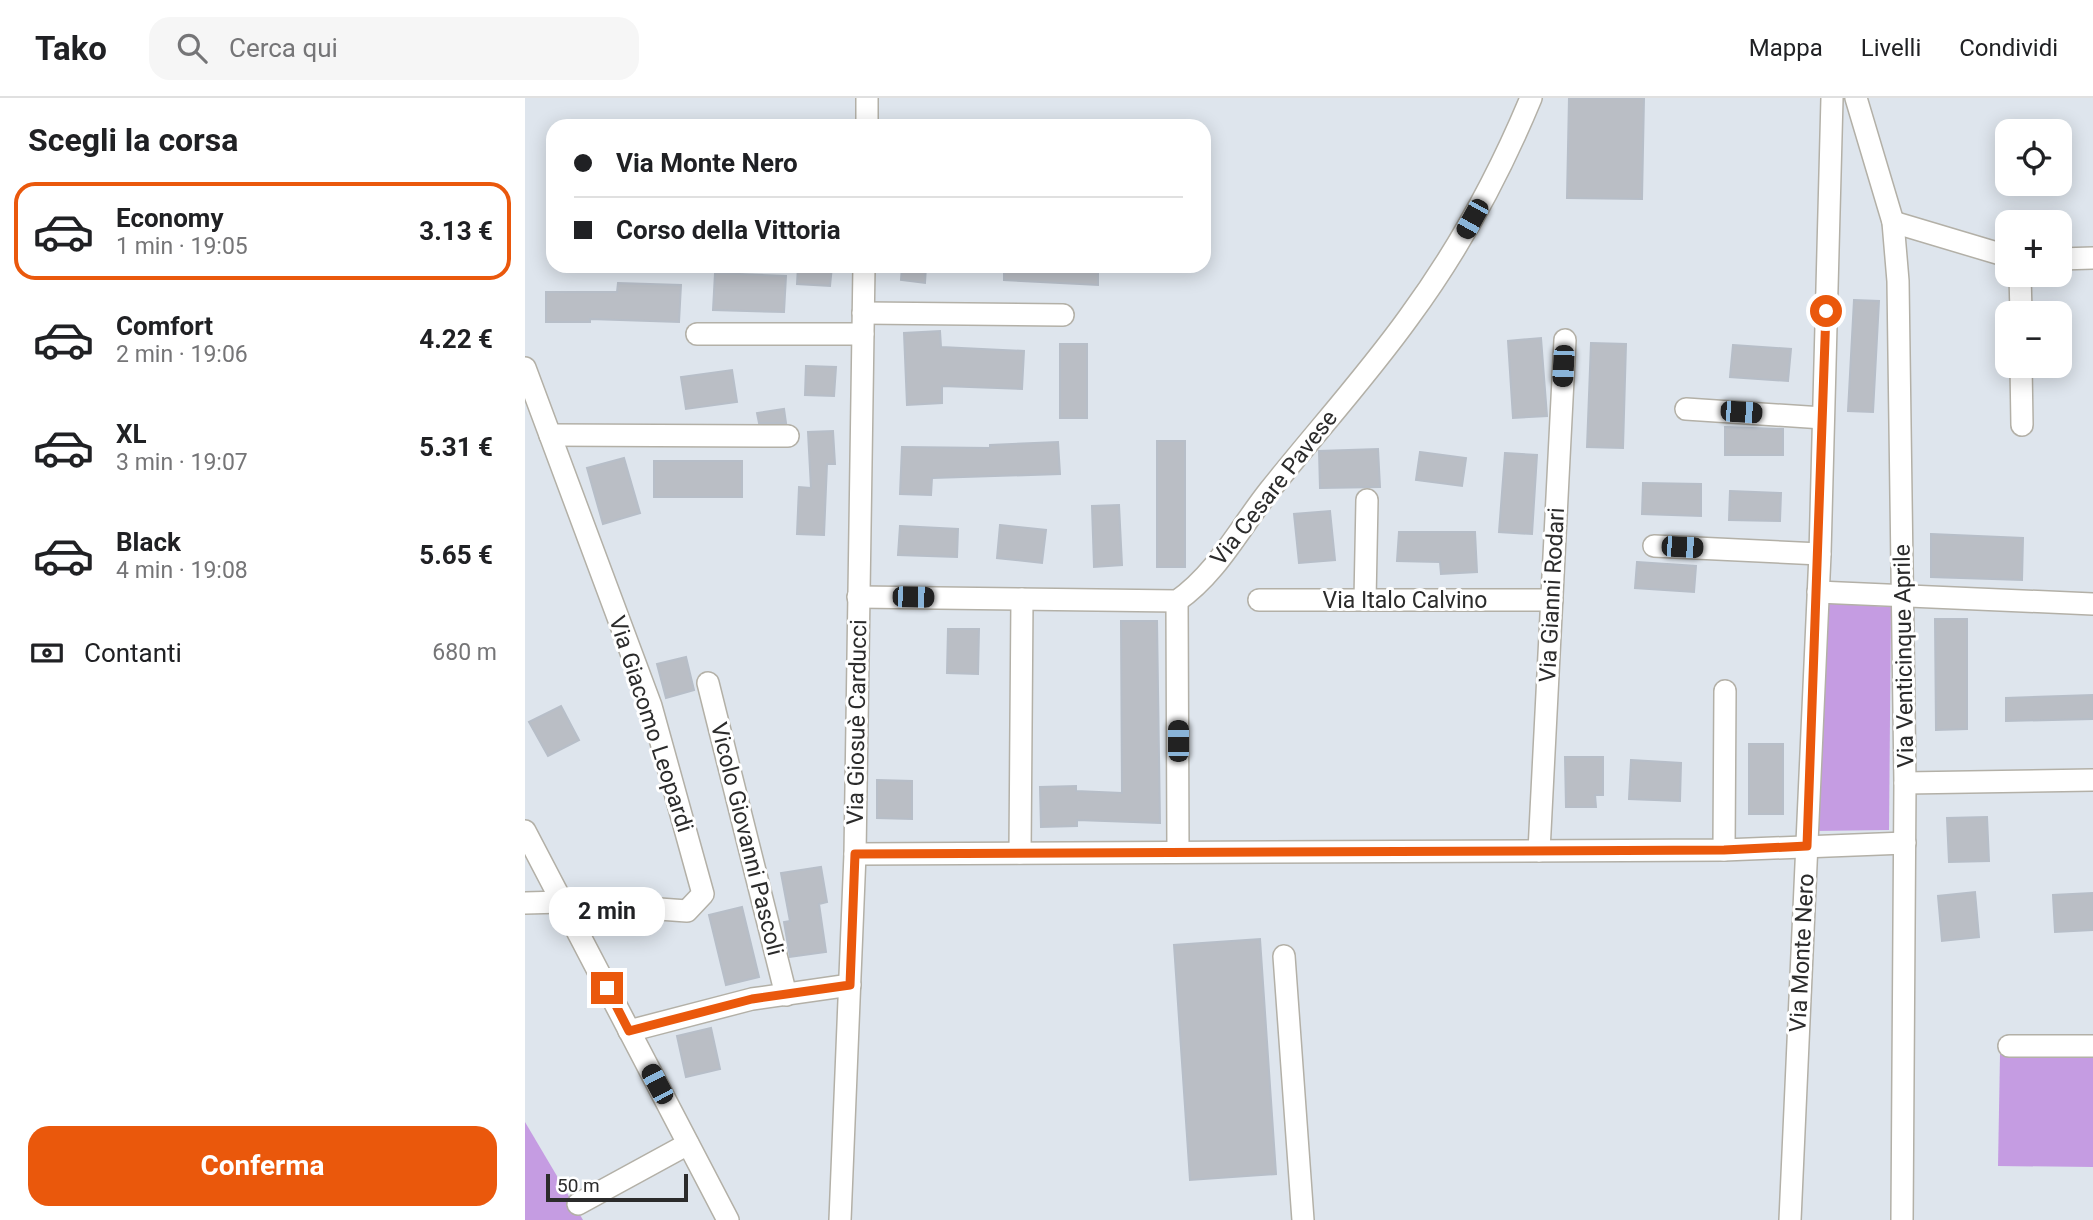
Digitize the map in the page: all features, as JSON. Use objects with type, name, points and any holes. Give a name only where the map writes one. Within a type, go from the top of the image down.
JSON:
[{"type":"street","points":[[867,98],[867,119]]},
{"type":"street","name":"Via Cesare Pavese","points":[[1177,601],[1201,584],[1260,502],[1409,317],[1460,241],[1509,152],[1531,98]]},
{"type":"street","name":"Via Monte Nero","points":[[1790,1220],[1820,554],[1832,98]]},
{"type":"street","name":"Via Venticinque Aprile","points":[[1856,98],[1893,222],[1898,281],[1905,783],[1902,1220]]},
{"type":"street","points":[[1893,222],[1995,252]]},
{"type":"street","points":[[2072,259],[2093,258]]},
{"type":"street","name":"Via Giosuè Carducci","points":[[840,1220],[855,854],[864,273]]},
{"type":"street","points":[[697,334],[1063,315]]},
{"type":"street","name":"Via Gianni Rodari","points":[[1539,851],[1565,340]]},
{"type":"street","name":"Via Giacomo Leopardi","points":[[525,368],[539,423],[650,706],[703,894],[687,911],[562,902]]},
{"type":"street","points":[[2021,378],[2022,425]]},
{"type":"street","points":[[1686,409],[1823,418]]},
{"type":"street","points":[[539,423],[788,436]]},
{"type":"street","points":[[1365,600],[1367,500]]},
{"type":"street","points":[[1654,546],[1820,554]]},
{"type":"street","points":[[1818,592],[2093,604]]},
{"type":"street","points":[[858,597],[1177,601],[1178,852]]},
{"type":"street","points":[[1020,853],[1021,599]]},
{"type":"street","name":"Via Italo Calvino","points":[[1259,600],[1552,600]]},
{"type":"street","name":"Vicolo Giovanni Pascoli","points":[[708,683],[786,995]]},
{"type":"street","points":[[1724,850],[1725,691]]},
{"type":"street","points":[[1905,783],[2093,779]]},
{"type":"street","points":[[525,831],[728,1220]]},
{"type":"street","points":[[855,854],[1724,850],[1905,843]]},
{"type":"street","points":[[525,903],[562,902]]},
{"type":"street","points":[[1284,956],[1303,1220]]},
{"type":"street","points":[[629,1031],[752,999],[850,985]]},
{"type":"street","points":[[2009,1046],[2093,1046]]},
{"type":"street","points":[[579,1204],[688,1144]]},
{"type":"shaded area","points":[[1822,603],[1891,607],[1889,830],[1814,831]]},
{"type":"shaded area","points":[[2000,1054],[2093,1055],[2093,1167],[1998,1166]]},
{"type":"shaded area","points":[[525,1122],[583,1220],[525,1220]]},
{"type":"building","points":[[1569,98],[1644,98],[1642,199],[1567,198]]},
{"type":"building","points":[[715,273],[786,276],[784,312],[713,310]]},
{"type":"building","points":[[798,273],[831,273],[830,286],[797,284]]},
{"type":"building","points":[[902,273],[926,273],[925,283],[901,280]]},
{"type":"building","points":[[1004,273],[1098,273],[1098,285],[1004,280]]},
{"type":"building","points":[[618,283],[681,285],[679,322],[590,319],[590,322],[546,322],[546,292],[617,292]]},
{"type":"building","points":[[1854,300],[1879,301],[1873,412],[1848,411]]},
{"type":"building","points":[[940,331],[941,347],[1024,351],[1022,389],[942,386],[942,403],[907,405],[904,333]]},
{"type":"building","points":[[1541,338],[1547,416],[1513,418],[1508,341]]},
{"type":"building","points":[[1591,343],[1626,344],[1623,448],[1587,447]]},
{"type":"building","points":[[1060,344],[1087,344],[1087,418],[1060,418]]},
{"type":"building","points":[[1733,345],[1791,349],[1788,381],[1730,377]]},
{"type":"building","points":[[806,366],[836,367],[834,396],[805,395]]},
{"type":"building","points":[[732,370],[737,402],[686,409],[681,377]]},
{"type":"building","points":[[784,409],[786,423],[759,423],[757,413]]},
{"type":"building","points":[[1725,427],[1783,429],[1783,455],[1725,455]]},
{"type":"building","points":[[833,431],[835,464],[827,464],[824,535],[797,534],[799,487],[811,488],[808,432]]},
{"type":"building","points":[[1157,441],[1185,441],[1185,567],[1157,567]]},
{"type":"building","points":[[1058,442],[1060,474],[932,478],[931,495],[900,494],[902,447],[990,448],[990,445]]},
{"type":"building","points":[[1378,449],[1380,487],[1320,488],[1319,451]]},
{"type":"building","points":[[1420,452],[1466,458],[1462,486],[1416,480]]},
{"type":"building","points":[[1505,453],[1537,455],[1532,534],[1499,532]]},
{"type":"building","points":[[624,458],[640,513],[603,524],[587,468]]},
{"type":"building","points":[[654,461],[742,461],[742,497],[654,497]]},
{"type":"building","points":[[1643,483],[1701,484],[1701,516],[1642,514]]},
{"type":"building","points":[[1730,491],[1781,493],[1780,521],[1729,520]]},
{"type":"building","points":[[1119,505],[1122,565],[1094,567],[1092,506]]},
{"type":"building","points":[[1330,511],[1335,560],[1299,563],[1294,514]]},
{"type":"building","points":[[1000,525],[1046,530],[1042,563],[997,558]]},
{"type":"building","points":[[900,526],[958,529],[957,557],[898,555]]},
{"type":"building","points":[[1399,532],[1475,532],[1477,572],[1441,574],[1440,562],[1397,561]]},
{"type":"building","points":[[1931,534],[2023,538],[2022,580],[1931,577]]},
{"type":"building","points":[[1637,562],[1696,566],[1694,592],[1635,588]]},
{"type":"building","points":[[1935,619],[1967,619],[1967,729],[1936,730]]},
{"type":"building","points":[[1121,621],[1157,621],[1160,823],[1077,820],[1077,826],[1041,827],[1040,787],[1076,786],[1076,791],[1122,793]]},
{"type":"building","points":[[948,629],[979,629],[978,674],[947,673]]},
{"type":"building","points":[[686,657],[694,690],[666,698],[657,664]]},
{"type":"building","points":[[2093,695],[2093,719],[2006,721],[2006,698]]},
{"type":"building","points":[[561,706],[579,740],[548,756],[529,722]]},
{"type":"building","points":[[1749,744],[1783,744],[1783,814],[1749,814]]},
{"type":"building","points":[[1565,757],[1603,757],[1603,795],[1595,795],[1596,807],[1566,807]]},
{"type":"building","points":[[1631,760],[1681,763],[1680,801],[1629,799]]},
{"type":"building","points":[[877,780],[912,781],[912,819],[877,818]]},
{"type":"building","points":[[1987,817],[1989,861],[1949,862],[1947,818]]},
{"type":"building","points":[[821,867],[827,902],[819,904],[826,952],[790,957],[784,922],[790,921],[781,873]]},
{"type":"building","points":[[1975,892],[1979,937],[1942,941],[1938,896]]},
{"type":"building","points":[[2093,893],[2093,930],[2055,932],[2053,895]]},
{"type":"building","points":[[742,907],[759,977],[726,985],[709,915]]},
{"type":"building","points":[[1260,939],[1276,1174],[1190,1180],[1174,945]]},
{"type":"building","points":[[711,1028],[720,1069],[686,1077],[677,1036]]},
{"type":"route","points":[[607,988],[629,1031],[752,999],[850,985],[855,854],[1724,850],[1807,846],[1820,554],[1826,311]]}]
